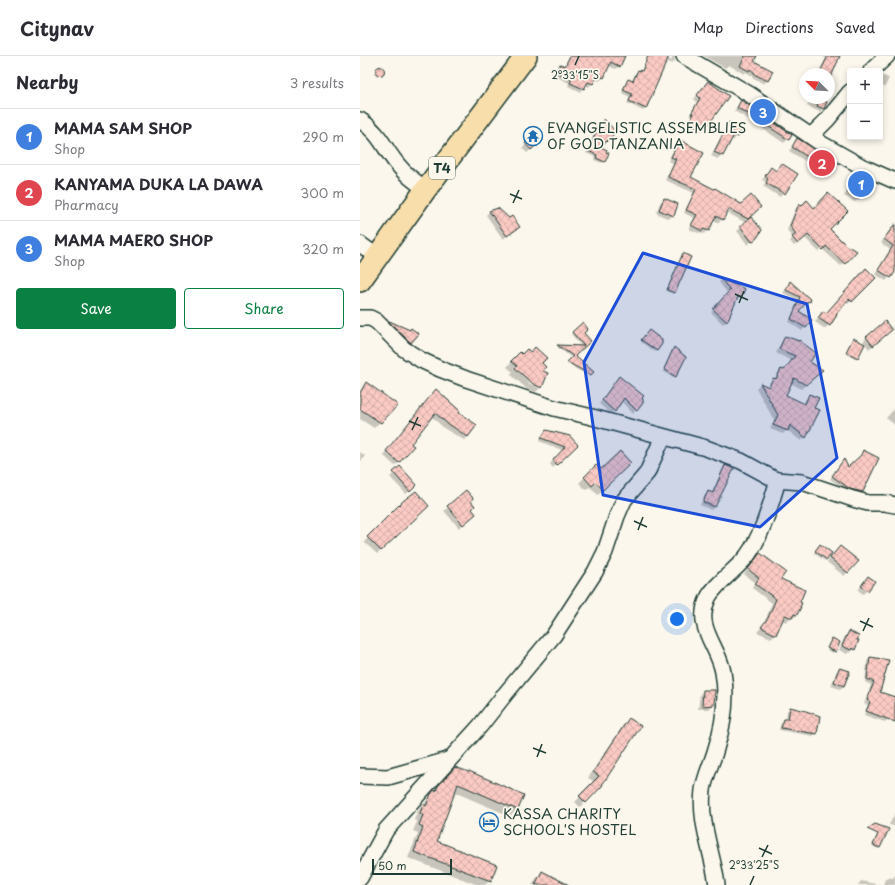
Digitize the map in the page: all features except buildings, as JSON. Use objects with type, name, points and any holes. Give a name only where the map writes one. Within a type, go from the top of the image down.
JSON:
[{"type":"highway","name":"T4","points":[[360,281],[426,189],[526,56]]},
{"type":"street","points":[[684,56],[749,94],[822,144],[861,166],[895,181]]},
{"type":"street","points":[[875,68],[887,56]]},
{"type":"street","points":[[811,136],[827,120],[847,96]]},
{"type":"street","points":[[360,120],[377,134],[392,158],[408,176],[426,189]]},
{"type":"street","points":[[360,244],[378,257]]},
{"type":"street","points":[[360,318],[370,318],[376,321],[404,348],[421,360],[440,369],[554,408],[706,448],[741,461],[770,478],[802,482],[868,503],[895,505]]},
{"type":"street","points":[[360,878],[386,830],[480,726],[554,635],[595,572],[605,552],[624,500],[647,473],[663,437]]},
{"type":"street","points":[[718,885],[703,824],[702,808],[703,789],[721,730],[725,702],[723,671],[704,626],[703,615],[708,598],[748,555],[761,533],[778,480]]},
{"type":"street","points":[[360,776],[388,777],[449,760]]},
{"type":"highlighted area","points":[[643,253],[807,304],[837,458],[760,527],[603,495],[584,362]]},
{"type":"place","name":"MAMA MAERO SHOP","points":[[763,112]]},
{"type":"place","name":"EVANGELISTIC ASSEMBLIES OF GOD TANZANIA","points":[[533,136]]},
{"type":"place","name":"KANYAMA DUKA LA DAWA","points":[[822,163]]},
{"type":"place","name":"MAMA SAM SHOP","points":[[861,184]]},
{"type":"place","name":"KASSA CHARITY SCHOOL'S HOSTEL","points":[[489,822]]}]
